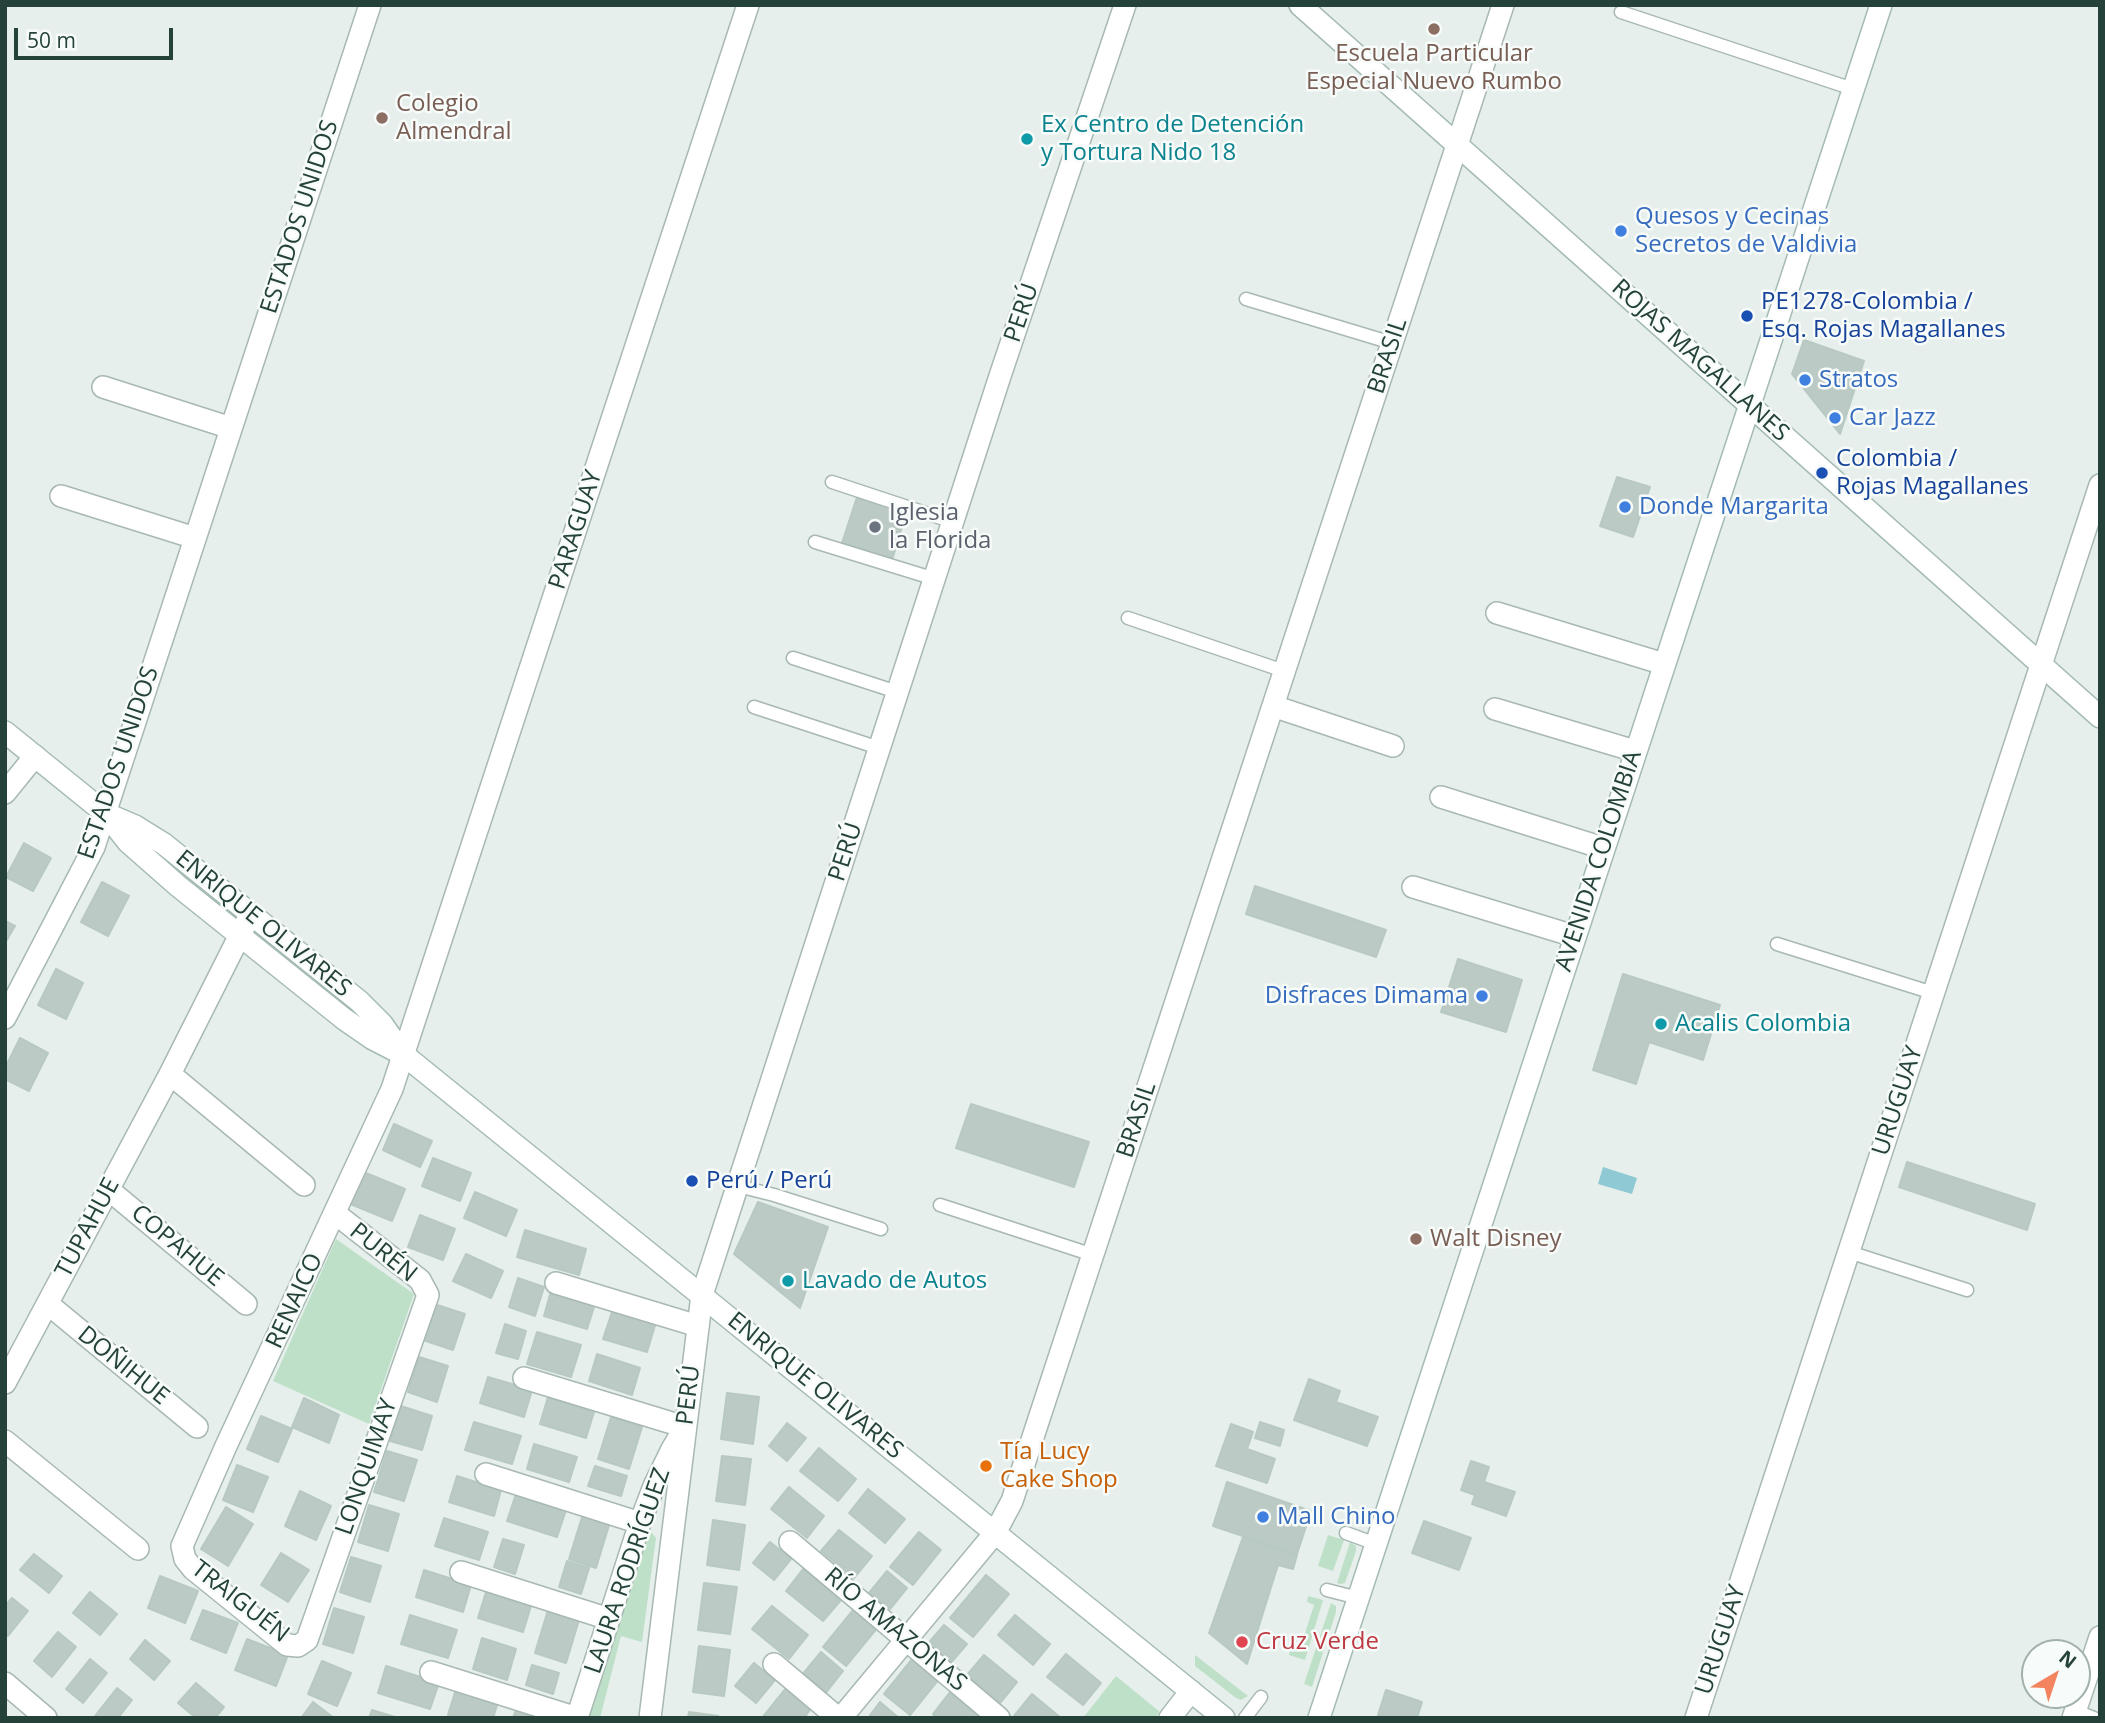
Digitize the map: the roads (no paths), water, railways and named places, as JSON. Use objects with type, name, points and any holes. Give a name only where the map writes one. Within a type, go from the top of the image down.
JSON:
[{"type":"street","name":"ESTADOS UNIDOS","points":[[5,1018],[94,847],[370,5]]},
{"type":"street","name":"PARAGUAY","points":[[404,1055],[748,5]]},
{"type":"street","name":"PERÚ","points":[[650,1718],[702,1295],[934,579],[1125,5]]},
{"type":"street","name":"ROJAS MAGALLANES","points":[[1300,5],[2100,717]]},
{"type":"street","name":"BRASIL","points":[[840,1718],[995,1533],[1012,1501],[1503,5]]},
{"type":"street","name":"AVENIDA COLOMBIA","points":[[1319,1718],[1881,5]]},
{"type":"street","points":[[103,387],[231,428]]},
{"type":"street","name":"URUGUAY","points":[[1696,1718],[2100,485]]},
{"type":"street","points":[[61,496],[195,538]]},
{"type":"street","points":[[1497,613],[1664,664]]},
{"type":"street","points":[[1273,706],[1393,746]]},
{"type":"street","points":[[1495,709],[1635,751]]},
{"type":"street","name":"ENRIQUE OLIVARES","points":[[5,732],[105,813],[128,842],[152,865],[358,1030],[404,1055],[1224,1718]]},
{"type":"street","points":[[5,793],[35,756]]},
{"type":"street","points":[[1441,797],[1603,848]]},
{"type":"street","name":"ENRIQUE OLIVARES","points":[[105,813],[135,826],[164,844],[251,914],[371,1012],[404,1055]]},
{"type":"street","points":[[1413,887],[1574,936]]},
{"type":"street","name":"TUPAHUE","points":[[5,1383],[170,1073],[251,914]]},
{"type":"street","name":"RENAICO","points":[[182,1546],[226,1446],[336,1214],[392,1089],[404,1055]]},
{"type":"street","points":[[170,1073],[304,1185]]},
{"type":"street","name":"COPAHUE","points":[[108,1189],[246,1304]]},
{"type":"street","name":"PURÉN","points":[[336,1214],[420,1280],[428,1295]]},
{"type":"street","points":[[556,1283],[698,1326]]},
{"type":"street","name":"LONQUIMAY","points":[[307,1640],[428,1295]]},
{"type":"street","name":"DOÑIHUE","points":[[48,1304],[197,1427]]},
{"type":"street","points":[[524,1378],[685,1427]]},
{"type":"street","name":"LAURA RODRÍGUEZ","points":[[577,1718],[640,1523],[654,1486],[685,1427]]},
{"type":"street","points":[[5,1441],[138,1549]]},
{"type":"street","points":[[486,1474],[640,1523]]},
{"type":"street","name":"RÍO AMAZONAS","points":[[790,1542],[999,1718]]},
{"type":"street","name":"TRAIGUÉN","points":[[182,1546],[185,1559],[193,1569],[287,1644],[298,1646],[307,1640]]},
{"type":"street","points":[[461,1572],[609,1619]]},
{"type":"street","points":[[2081,1716],[2100,1637]]},
{"type":"street","points":[[774,1664],[840,1718]]},
{"type":"street","points":[[431,1672],[577,1718]]},
{"type":"street","points":[[5,1683],[46,1718]]},
{"type":"street","points":[[1170,1718],[1191,1692]]},
{"type":"lane","points":[[1621,12],[1853,89]]},
{"type":"lane","points":[[1247,299],[1392,343]]},
{"type":"lane","points":[[832,482],[953,522]]},
{"type":"lane","points":[[815,542],[934,579]]},
{"type":"lane","points":[[1128,618],[1284,671]]},
{"type":"lane","points":[[793,658],[897,692]]},
{"type":"lane","points":[[754,707],[879,748]]},
{"type":"lane","points":[[1777,944],[1933,993]]},
{"type":"lane","points":[[738,1186],[881,1229]]},
{"type":"lane","points":[[940,1205],[1093,1255]]},
{"type":"lane","points":[[1849,1252],[1967,1290]]},
{"type":"lane","points":[[1346,1533],[1376,1544]]},
{"type":"lane","points":[[1326,1590],[1358,1598]]},
{"type":"lane","points":[[1245,1718],[1261,1698]]},
{"type":"water","points":[[1603,1167],[1637,1178],[1632,1194],[1598,1184]]},
{"type":"place","name":"Escuela Particular Especial Nuevo Rumbo","points":[[1434,29]]},
{"type":"place","name":"Colegio Almendral","points":[[382,118]]},
{"type":"place","name":"Ex Centro de Detención y Tortura Nido 18","points":[[1027,139]]},
{"type":"place","name":"Quesos y Cecinas Secretos de Valdivia","points":[[1621,231]]},
{"type":"place","name":"PE1278-Colombia / Esq. Rojas Magallanes","points":[[1747,316]]},
{"type":"place","name":"Stratos","points":[[1805,380]]},
{"type":"place","name":"Car Jazz","points":[[1835,418]]},
{"type":"place","name":"Colombia / Rojas Magallanes","points":[[1822,473]]},
{"type":"place","name":"Donde Margarita","points":[[1625,507]]},
{"type":"place","name":"Iglesia la Florida","points":[[875,527]]},
{"type":"place","name":"Disfraces Dimama","points":[[1482,996]]},
{"type":"place","name":"Acalis Colombia","points":[[1661,1024]]},
{"type":"place","name":"Perú / Perú","points":[[692,1181]]},
{"type":"place","name":"Walt Disney","points":[[1416,1239]]},
{"type":"place","name":"Lavado de Autos","points":[[788,1281]]},
{"type":"place","name":"Tía Lucy Cake Shop","points":[[986,1466]]},
{"type":"place","name":"Mall Chino","points":[[1263,1517]]},
{"type":"place","name":"Cruz Verde","points":[[1242,1642]]}]
